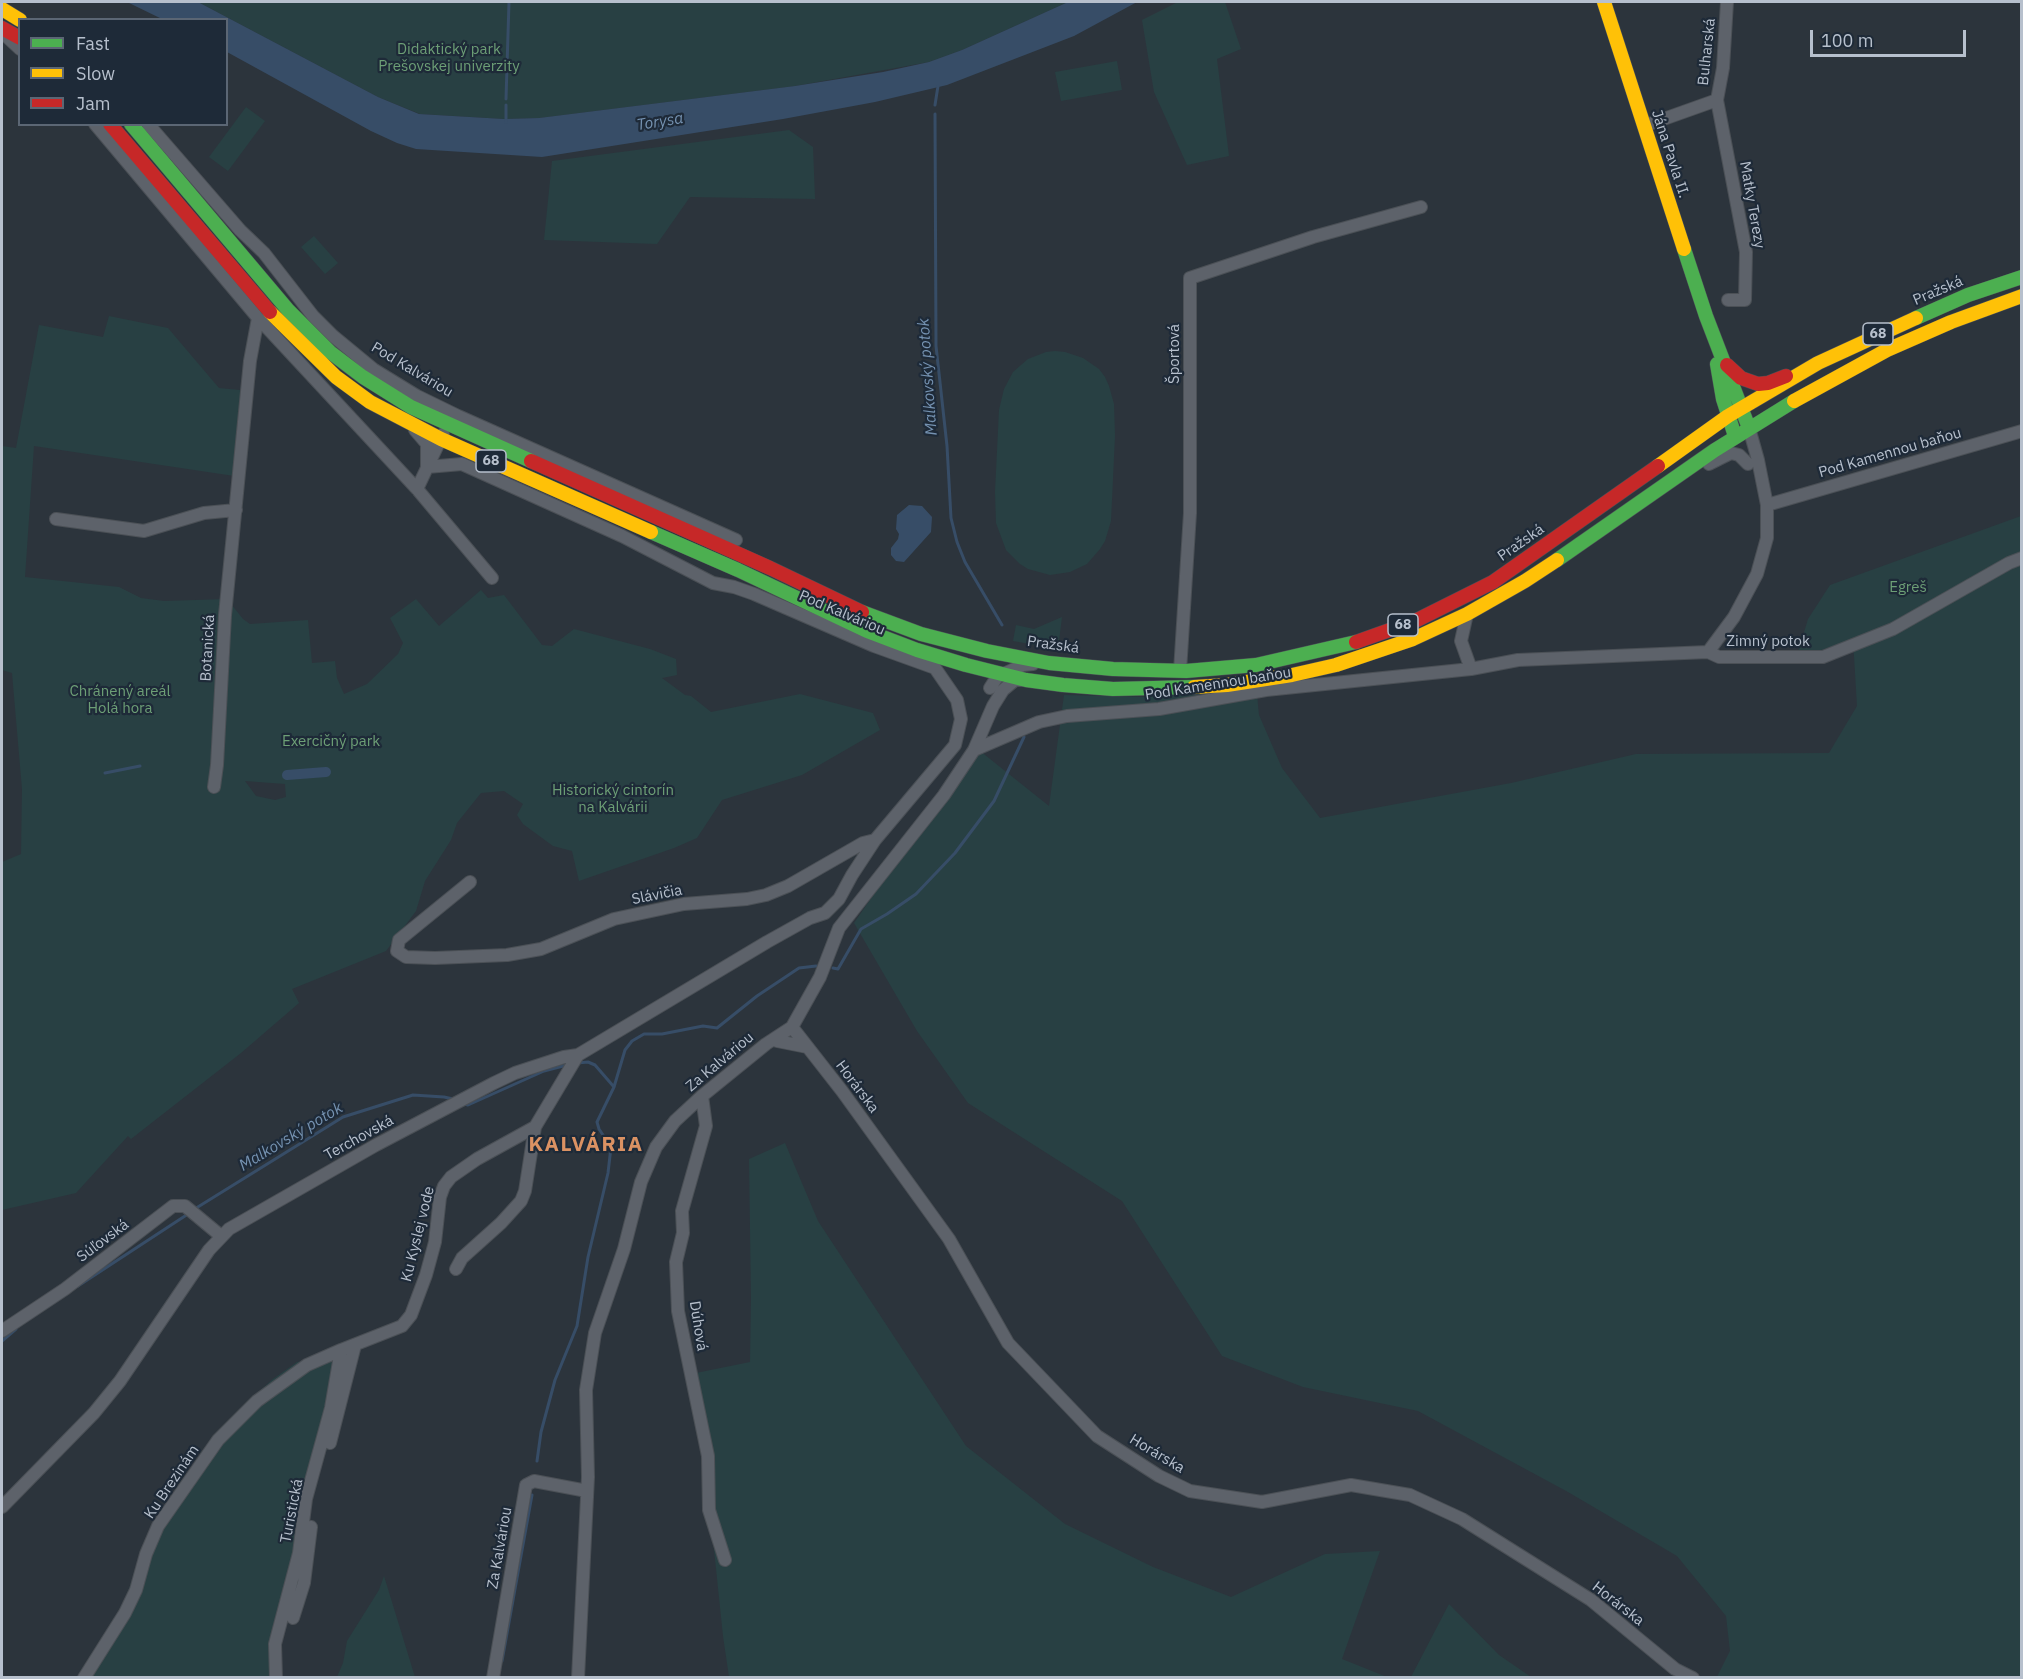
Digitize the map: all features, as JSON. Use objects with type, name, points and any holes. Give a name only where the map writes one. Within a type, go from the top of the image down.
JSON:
[{"type":"main road","name":"Jána Pavla II.","points":[[1604,2],[1706,316],[1749,428]]},
{"type":"main road","points":[[2,9],[18,19]]},
{"type":"main road","points":[[2,30],[18,37]]},
{"type":"main road","name":"Pod Kalváriou","points":[[112,126],[278,321],[336,377],[370,402],[441,439],[730,567],[867,631],[917,650],[1003,674]]},
{"type":"main road","name":"Pod Kalváriou","points":[[133,126],[288,310],[330,352],[363,377],[411,407],[770,568],[871,616],[921,634],[987,651]]},
{"type":"main road","name":"Pražská","points":[[987,651],[1049,663],[1113,669],[1180,671],[1256,665],[1371,638],[1453,603],[1493,582],[1728,416],[1818,363],[1968,295],[2022,277]]},
{"type":"main road","name":"68","points":[[1003,674],[1026,680],[1113,689],[1180,688],[1227,685],[1292,675],[1336,665],[1381,651],[1467,614],[1525,581],[1735,436],[1800,397],[1887,350],[1951,322],[2022,296]]},
{"type":"main road","name":"Jána Pavla II.","points":[[1706,316],[1721,380],[1723,399],[1735,436]]},
{"type":"main road","points":[[1724,361],[1741,378],[1758,384],[1768,383],[1818,363]]},
{"type":"main road","points":[[1704,433],[1716,420],[1723,399]]},
{"type":"street","name":"Bulharská","points":[[1644,126],[1717,100],[1724,68],[1726,2]]},
{"type":"street","points":[[2,30],[18,47]]},
{"type":"street","name":"Matky Terezy","points":[[1717,100],[1746,252],[1744,300],[1728,300]]},
{"type":"street","points":[[97,126],[258,318],[417,489],[492,578]]},
{"type":"street","name":"Pod Kalváriou","points":[[150,126],[240,230],[264,254],[313,316],[373,369],[417,396],[466,420],[736,540]]},
{"type":"street","name":"Športová","points":[[1180,671],[1190,513],[1190,278],[1313,237],[1421,207]]},
{"type":"street","name":"Botanická","points":[[214,787],[225,615],[250,361],[258,318]]},
{"type":"street","points":[[405,422],[421,435],[427,444],[427,467]]},
{"type":"street","points":[[417,489],[447,424]]},
{"type":"street","points":[[1708,652],[1734,617],[1757,574],[1767,538],[1767,505],[1749,428]]},
{"type":"street","name":"Pod Kamennou baňou","points":[[1767,505],[2022,431]]},
{"type":"street","points":[[1735,436],[1748,464],[1764,488]]},
{"type":"street","points":[[1623,515],[1669,491],[1726,454],[1737,454],[1748,464]]},
{"type":"street","name":"Pod Kalváriou","points":[[427,467],[462,464],[622,536],[713,583],[754,594],[874,646],[935,668],[957,700],[961,719],[955,745]]},
{"type":"street","points":[[56,519],[144,531],[204,513],[236,510]]},
{"type":"street","name":"Zimný potok","points":[[1708,652],[1719,657],[1823,657],[1893,629],[2009,563],[2022,558]]},
{"type":"street","points":[[1467,614],[1461,640],[1472,669]]},
{"type":"street","points":[[1437,628],[1461,640]]},
{"type":"street","points":[[987,651],[994,657],[1003,674],[1003,690]]},
{"type":"street","name":"Pod Kamennou baňou","points":[[975,750],[1039,722],[1067,716],[1159,709],[1266,690],[1472,669],[1526,659],[1708,652]]},
{"type":"street","points":[[1001,738],[996,737],[990,729],[990,688],[997,677],[1023,664],[1049,663]]},
{"type":"street","points":[[966,665],[979,674],[990,688]]},
{"type":"street","points":[[1003,690],[1015,680],[1026,680]]},
{"type":"street","name":"Za Kalváriou","points":[[578,1677],[587,1491],[586,1390],[595,1333],[624,1249],[641,1182],[656,1147],[675,1121],[702,1096],[766,1044],[792,1027],[820,977],[838,928],[944,795],[975,750],[991,711],[1003,690]]},
{"type":"street","points":[[955,745],[975,750]]},
{"type":"street","name":"Slávičia","points":[[470,882],[399,940],[397,951],[406,957],[507,955],[541,949],[614,919],[684,904],[747,899],[766,895],[788,886],[863,843],[875,840],[955,745]]},
{"type":"street","name":"Terchovská","points":[[2,1507],[94,1413],[120,1381],[209,1250],[229,1229],[369,1149],[515,1073],[564,1057],[574,1063],[767,942],[810,918],[825,913],[839,899],[875,840]]},
{"type":"street","points":[[825,913],[838,928]]},
{"type":"street","name":"Horárska","points":[[792,1027],[949,1239],[1008,1343],[1097,1436],[1159,1476],[1190,1491],[1262,1502],[1351,1485],[1410,1495],[1462,1519],[1591,1600],[1675,1669],[1693,1677]]},
{"type":"street","points":[[777,1041],[807,1047]]},
{"type":"street","name":"Ku Kyslej vode","points":[[456,1269],[462,1258],[501,1223],[521,1200],[525,1191],[535,1127],[574,1063]]},
{"type":"street","name":"Dúhová","points":[[702,1096],[706,1126],[682,1211],[683,1233],[676,1262],[678,1311],[708,1456],[709,1510],[725,1560]]},
{"type":"street","name":"Ku Kyslej vode","points":[[341,1350],[402,1326],[411,1315],[435,1242],[440,1197],[451,1177],[477,1159],[535,1127]]},
{"type":"street","name":"Súľovská","points":[[2,1331],[64,1289],[173,1206],[185,1206],[220,1236]]},
{"type":"street","name":"Turistická","points":[[293,1618],[304,1583],[316,1491],[340,1410],[355,1345]]},
{"type":"street","name":"Turistická","points":[[276,1677],[275,1644],[299,1553],[306,1500],[331,1408],[341,1350]]},
{"type":"street","name":"Ku Brezinám","points":[[84,1677],[125,1612],[136,1590],[146,1554],[158,1526],[218,1440],[266,1395],[307,1365],[341,1350]]},
{"type":"street","name":"Za Kalváriou","points":[[493,1677],[526,1485],[534,1480],[587,1491]]},
{"type":"green space","name":"Didaktický park Prešovskej univerzity","points":[[198,2],[1068,2],[962,50],[929,62],[795,86],[539,118],[504,119],[420,114],[378,97]]},
{"type":"green space","points":[[1178,2],[1225,2],[1241,49],[1217,59],[1229,156],[1187,165],[1154,92],[1142,20]]},
{"type":"green space","points":[[1117,61],[1122,90],[1061,101],[1055,72]]},
{"type":"green space","points":[[246,107],[265,121],[228,171],[209,157]]},
{"type":"green space","points":[[789,130],[813,147],[815,199],[690,197],[657,244],[544,240],[552,161]]},
{"type":"green space","points":[[314,236],[338,263],[325,274],[301,247]]},
{"type":"green space","points":[[109,316],[168,328],[219,388],[250,391],[241,477],[34,446],[25,577],[119,587],[141,598],[164,601],[227,599],[250,624],[308,620],[312,663],[335,661],[337,678],[344,694],[367,684],[398,654],[403,643],[390,618],[416,599],[439,626],[481,590],[488,598],[504,595],[542,645],[552,646],[574,629],[650,649],[676,659],[677,675],[662,678],[711,712],[800,694],[873,713],[880,730],[802,775],[722,800],[697,838],[579,881],[572,851],[553,846],[523,824],[517,815],[523,804],[504,791],[481,793],[457,823],[451,840],[425,881],[416,911],[386,951],[292,989],[299,1003],[241,1053],[131,1139],[128,1136],[76,1193],[2,1210],[2,862],[21,854],[22,789],[12,673],[2,670],[2,446],[16,448],[39,325],[103,337]],"holes":[[[245,781],[285,784],[286,797],[275,800],[256,796]]]},
{"type":"green space","points":[[1055,351],[1083,358],[1099,369],[1105,377],[1114,404],[1115,436],[1111,521],[1105,541],[1087,564],[1070,572],[1050,575],[1028,569],[1006,550],[996,523],[995,492],[999,410],[1004,389],[1013,372],[1028,359]]},
{"type":"green space","name":"Egreš","points":[[2021,516],[2021,1677],[1717,1677],[1730,1651],[1726,1616],[1677,1556],[1568,1492],[1418,1411],[1303,1387],[1222,1356],[1122,1201],[968,1103],[917,1031],[854,923],[975,747],[1049,806],[1064,695],[1148,697],[1256,684],[1259,715],[1282,768],[1320,818],[1511,783],[1636,754],[1829,753],[1857,706],[1853,639],[1796,659],[1808,619],[1830,585]]},
{"type":"green space","points":[[1062,617],[1058,649],[1013,641],[1016,625],[1034,629]]},
{"type":"green space","points":[[785,1143],[818,1221],[966,1446],[1065,1524],[1153,1567],[1231,1597],[1325,1554],[1380,1551],[1342,1659],[1387,1677],[729,1677],[710,1511],[708,1423],[691,1374],[750,1362],[749,1159]]},
{"type":"green space","points":[[336,1356],[278,1646],[278,1677],[88,1678],[105,1656],[142,1552],[216,1441],[243,1406],[273,1379],[297,1362]]},
{"type":"green space","points":[[384,1576],[415,1677],[337,1677],[343,1663],[347,1641],[379,1590]]},
{"type":"green space","points":[[1449,1604],[1499,1655],[1531,1677],[1411,1677]]},
{"type":"water","name":"Torysa","points":[[127,2],[198,2],[378,97],[419,114],[504,119],[539,118],[795,86],[883,72],[929,62],[962,50],[1068,2],[1137,2],[1074,36],[947,85],[875,102],[783,119],[542,157],[416,149],[397,143],[228,53],[228,18],[160,18]]},
{"type":"water","points":[[909,505],[922,506],[932,517],[931,532],[904,562],[896,561],[891,555],[891,548],[899,534],[896,529],[897,515]]},
{"type":"waterway","points":[[506,99],[509,2]]},
{"type":"waterway","name":"Malkovský potok","points":[[935,105],[938,86]]},
{"type":"waterway","points":[[506,105],[506,122]]},
{"type":"waterway","name":"Malkovský potok","points":[[935,114],[936,346],[947,446],[951,518],[965,562],[1002,625]]},
{"type":"waterway","name":"Malkovský potok","points":[[833,968],[838,969],[861,929],[916,894],[955,853],[994,801],[1024,737]]},
{"type":"waterway","points":[[105,773],[140,766]]},
{"type":"waterway","points":[[287,775],[326,772]]},
{"type":"waterway","points":[[537,1461],[541,1432],[555,1380],[577,1326],[588,1257],[608,1173],[611,1147],[597,1122],[614,1087],[625,1050],[632,1041],[644,1034],[662,1034],[703,1026],[717,1028],[757,996],[799,968],[816,966]]},
{"type":"waterway","name":"Malkovský potok","points":[[577,1063],[588,1062],[595,1065],[614,1087]]},
{"type":"waterway","name":"Malkovský potok","points":[[465,1104],[468,1105],[544,1071],[567,1065]]},
{"type":"waterway","name":"Malkovský potok","points":[[193,1210],[343,1117],[413,1095],[453,1099]]},
{"type":"waterway","name":"Malkovský potok","points":[[78,1286],[188,1214]]},
{"type":"waterway","name":"Malkovský potok","points":[[2,1341],[16,1329]]},
{"type":"waterway","points":[[502,1661],[532,1495]]},
{"type":"traffic: fast","points":[[133,126],[288,310],[330,352],[363,377],[411,407],[531,461]]},
{"type":"traffic: fast","points":[[1684,249],[1706,316],[1749,428]]},
{"type":"traffic: fast","points":[[1916,318],[1968,295],[2022,277]]},
{"type":"traffic: fast","points":[[1717,364],[1723,399],[1735,436]]},
{"type":"traffic: fast","points":[[1557,560],[1715,450],[1794,401]]},
{"type":"traffic: fast","points":[[651,532],[867,631],[966,665],[1026,680],[1063,685],[1113,689],[1194,687]]},
{"type":"traffic: fast","points":[[862,612],[921,634],[987,651],[1049,663],[1113,669],[1186,671],[1256,665],[1356,642]]},
{"type":"traffic: slow","points":[[1604,2],[1684,249]]},
{"type":"traffic: slow","points":[[2,9],[18,19]]},
{"type":"traffic: slow","points":[[1794,401],[1887,350],[1951,322],[2022,296]]},
{"type":"traffic: slow","points":[[270,312],[336,377],[370,402],[441,439],[651,532]]},
{"type":"traffic: slow","points":[[1658,466],[1728,416],[1818,363],[1916,318]]},
{"type":"traffic: slow","points":[[1194,687],[1227,685],[1292,675],[1336,665],[1413,639],[1467,614],[1557,560]]},
{"type":"traffic: jam","points":[[2,28],[18,37]]},
{"type":"traffic: jam","points":[[112,126],[270,312]]},
{"type":"traffic: jam","points":[[1727,365],[1741,378],[1758,384],[1786,376]]},
{"type":"traffic: jam","points":[[531,461],[770,568],[862,612]]},
{"type":"traffic: jam","points":[[1356,642],[1415,621],[1493,582],[1658,466]]},
{"type":"district","name":"KALVÁRIA","points":[[586,1145]]},
{"type":"park label","name":"Chránený areál Holá hora","points":[[120,700]]},
{"type":"park label","name":"Exercičný park","points":[[331,742]]},
{"type":"park label","name":"Historický cintorín na Kalvárii","points":[[613,800]]}]
